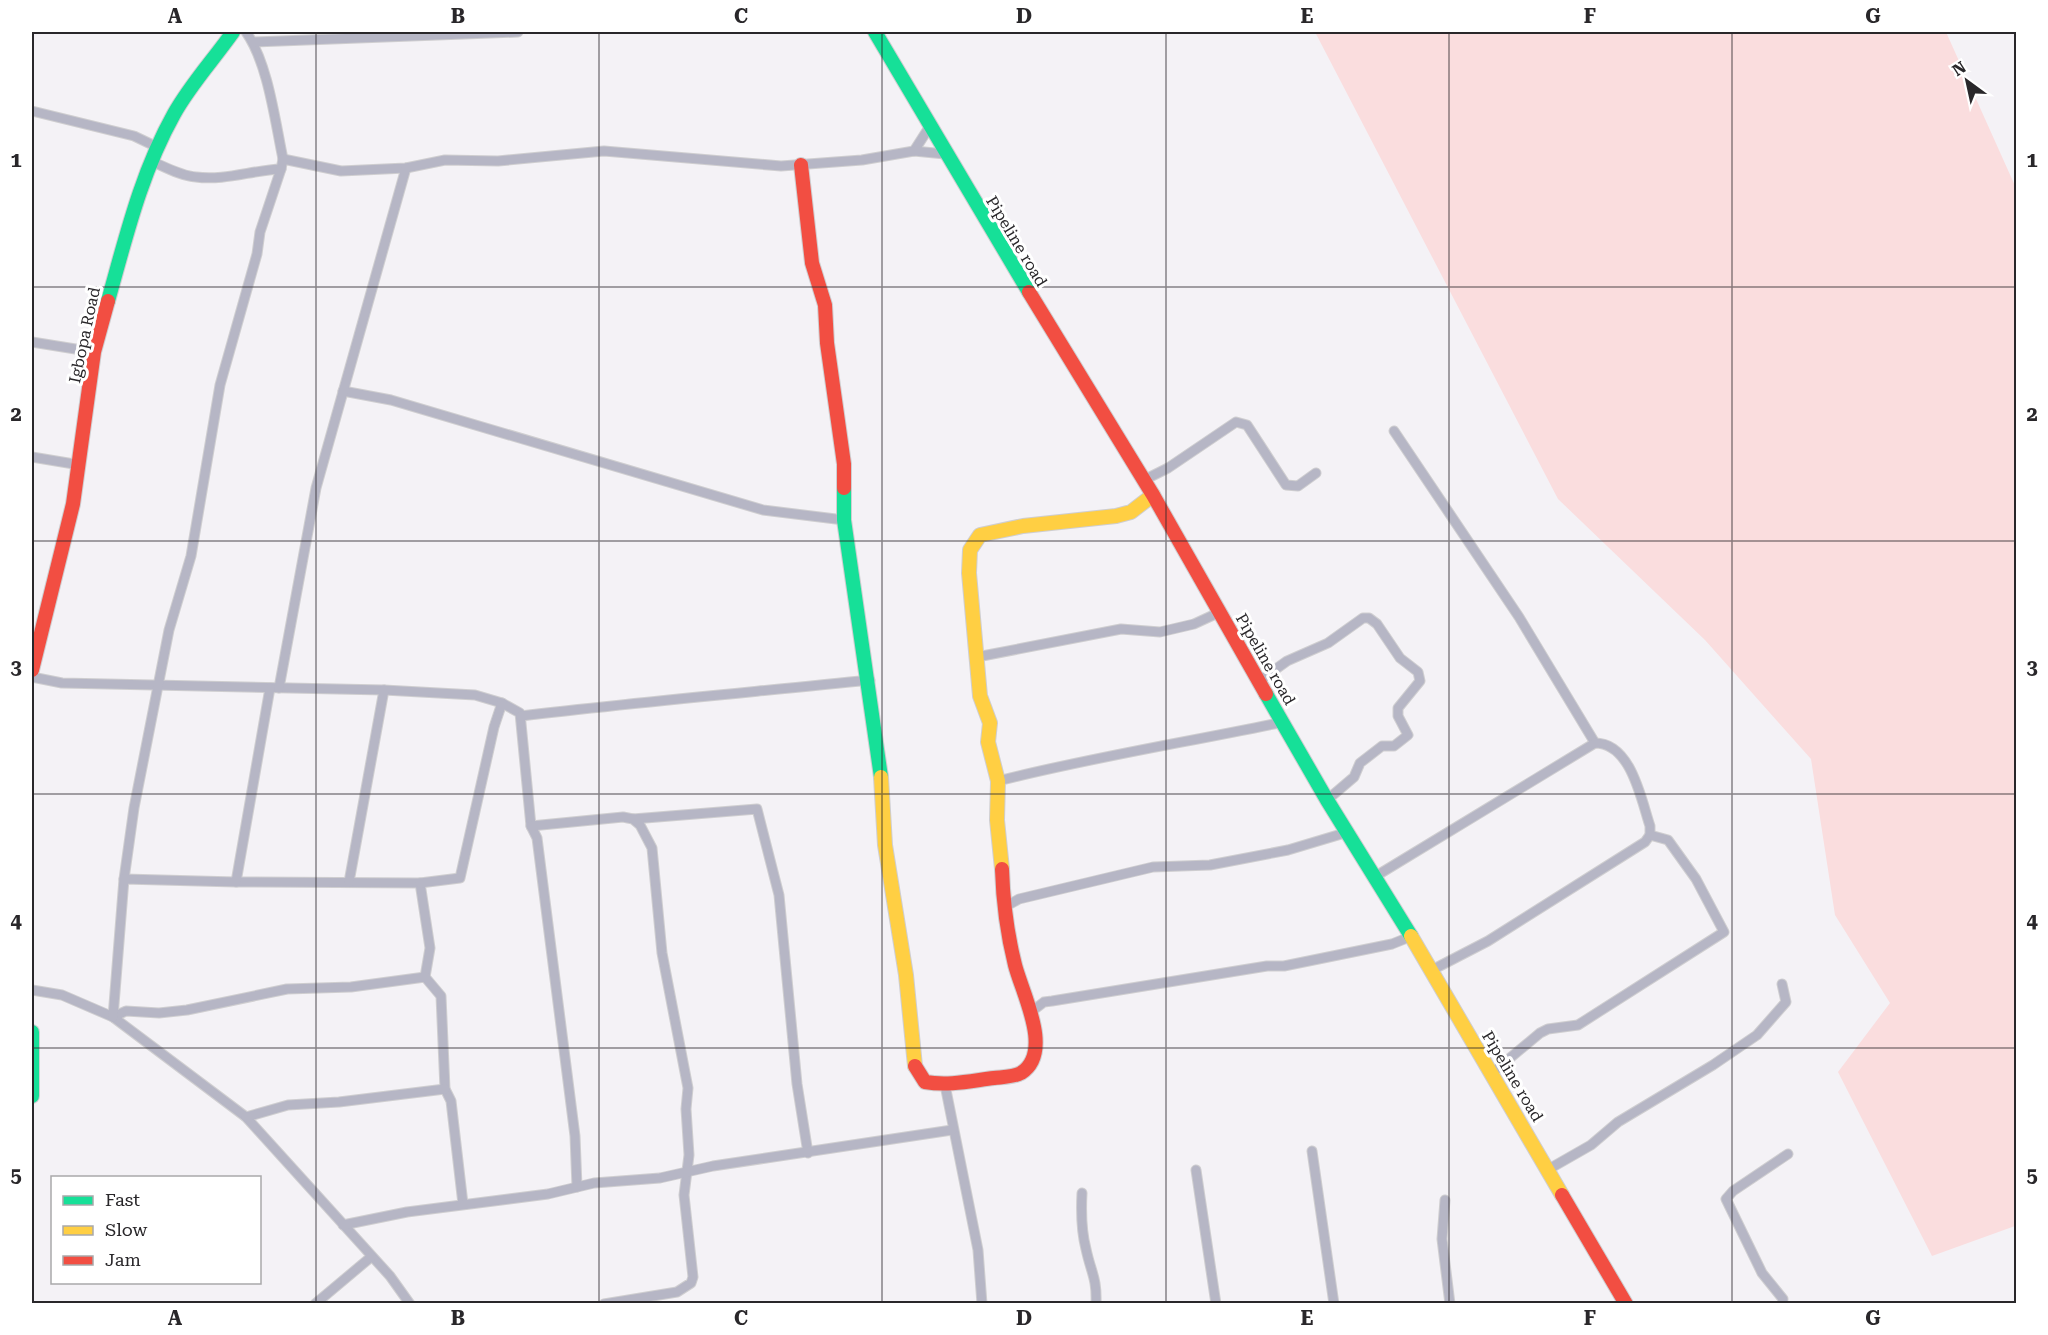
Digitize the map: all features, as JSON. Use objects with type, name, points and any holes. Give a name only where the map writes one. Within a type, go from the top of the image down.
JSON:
[{"type":"street","name":"Igbopa Road","points":[[32,670],[37,629],[80,465],[94,352],[136,200],[157,147],[175,112],[233,32]]},
{"type":"street","points":[[113,1017],[124,879],[134,808],[169,630],[191,556],[220,385],[257,254],[261,231],[282,164],[271,99],[253,42],[246,32]]},
{"type":"street","points":[[253,42],[518,32]]},
{"type":"street","name":"Pipeline road","points":[[875,32],[945,154],[1153,495],[1327,800],[1412,936],[1626,1304]]},
{"type":"street","points":[[32,111],[134,136],[157,147]]},
{"type":"street","points":[[914,151],[930,126]]},
{"type":"street","points":[[151,161],[195,177],[282,164],[341,171],[406,168],[445,160],[498,161],[604,151],[781,166],[862,160],[914,151],[945,154]]},
{"type":"street","points":[[801,165],[812,263],[825,305],[827,343],[844,464],[844,520],[870,680],[881,772],[882,837],[904,965],[914,1059],[916,1069],[925,1082],[945,1085],[1019,1074],[1030,1065],[1036,1043],[1031,1012],[1013,961],[1002,908],[1002,863],[997,820],[998,781],[988,742],[990,723],[980,696],[969,573],[970,550],[980,535],[1023,526],[1116,516],[1131,512],[1153,495]]},
{"type":"street","points":[[236,882],[315,488],[406,168]]},
{"type":"street","points":[[32,342],[94,352]]},
{"type":"street","points":[[343,391],[391,400],[763,510],[844,520]]},
{"type":"street","points":[[1144,480],[1168,468],[1236,422],[1247,425],[1286,485],[1298,486],[1316,473]]},
{"type":"street","points":[[1394,431],[1519,617],[1595,743]]},
{"type":"street","points":[[32,457],[80,465]]},
{"type":"street","points":[[977,657],[1121,629],[1160,632],[1194,624],[1220,612]]},
{"type":"street","points":[[1259,681],[1287,661],[1328,643],[1363,618],[1369,618],[1377,624],[1400,658],[1418,672],[1420,681],[1398,708],[1398,716],[1408,735],[1406,738],[1394,746],[1382,747],[1360,763],[1354,777],[1327,800]]},
{"type":"street","points":[[32,678],[62,683],[384,690],[475,695],[502,703],[521,716],[683,697],[736,695],[870,680]]},
{"type":"street","points":[[349,882],[384,690]]},
{"type":"street","points":[[124,879],[420,883],[460,878],[494,727],[502,703]]},
{"type":"street","points":[[521,716],[531,826],[537,838],[575,1136],[577,1187]]},
{"type":"street","points":[[998,781],[1073,762],[1151,750],[1283,722]]},
{"type":"street","points":[[1376,876],[1595,743],[1607,743],[1622,756],[1642,803],[1650,835],[1645,842],[1488,941],[1431,970]]},
{"type":"street","points":[[531,826],[622,817],[633,819],[757,809],[779,895],[797,1084],[808,1152]]},
{"type":"street","points":[[604,1304],[677,1292],[691,1283],[693,1277],[684,1195],[688,1173],[688,1088],[662,953],[655,862],[646,835],[633,819]]},
{"type":"street","points":[[1002,908],[1019,899],[1141,869],[1210,865],[1288,850],[1348,832]]},
{"type":"street","points":[[1492,1073],[1540,1033],[1548,1029],[1578,1025],[1724,932],[1696,879],[1668,840],[1650,835]]},
{"type":"street","points":[[420,883],[430,948],[425,977],[441,996],[445,1089],[451,1101],[463,1204]]},
{"type":"street","points":[[1031,1012],[1044,1002],[1267,966],[1284,966],[1392,944],[1412,936]]},
{"type":"street","points":[[113,1017],[126,1011],[187,1010],[287,989],[351,987],[425,977]]},
{"type":"street","points":[[1549,1169],[1591,1145],[1618,1122],[1713,1065],[1757,1035],[1786,1002],[1782,984]]},
{"type":"street","points":[[32,990],[62,995],[113,1017],[246,1117],[403,1291],[410,1304]]},
{"type":"street","points":[[32,1032],[32,1096]]},
{"type":"street","points":[[945,1085],[952,1130],[962,1158],[978,1250],[982,1304]]},
{"type":"street","points":[[246,1117],[288,1105],[339,1102],[445,1089]]},
{"type":"street","points":[[343,1225],[463,1204],[688,1173],[713,1166],[952,1130]]},
{"type":"street","points":[[1312,1151],[1334,1304]]},
{"type":"street","points":[[1782,1304],[1783,1299],[1762,1274],[1726,1199],[1733,1191],[1788,1154]]},
{"type":"street","points":[[1196,1170],[1216,1304]]},
{"type":"street","points":[[1082,1193],[1081,1223],[1085,1247],[1098,1287],[1096,1304]]},
{"type":"street","points":[[1445,1200],[1442,1239],[1450,1304]]},
{"type":"street","points":[[350,1234],[354,1222]]},
{"type":"street","points":[[315,1304],[371,1257]]},
{"type":"shaded area","points":[[1315,32],[1946,32],[2016,188],[2016,1228],[2015,1226],[1932,1256],[1838,1072],[1890,1003],[1835,915],[1811,759],[1705,640],[1558,499]]},
{"type":"traffic: fast","points":[[108,301],[135,206],[162,136],[187,93],[233,32]]},
{"type":"traffic: fast","points":[[875,32],[1029,292]]},
{"type":"traffic: fast","points":[[844,488],[844,520],[881,777]]},
{"type":"traffic: fast","points":[[1266,694],[1327,800],[1411,936]]},
{"type":"traffic: fast","points":[[32,1032],[32,1096]]},
{"type":"traffic: slow","points":[[1002,869],[997,820],[998,781],[988,742],[990,723],[980,696],[969,573],[970,550],[980,535],[1023,526],[1116,516],[1131,512],[1153,495]]},
{"type":"traffic: slow","points":[[881,777],[885,845],[906,975],[915,1066]]},
{"type":"traffic: slow","points":[[1411,936],[1562,1195]]},
{"type":"traffic: jam","points":[[801,165],[812,263],[825,305],[827,343],[844,464],[844,488]]},
{"type":"traffic: jam","points":[[1029,292],[1153,495],[1266,694]]},
{"type":"traffic: jam","points":[[32,670],[73,504],[94,352],[108,301]]},
{"type":"traffic: jam","points":[[915,1066],[925,1082],[960,1083],[1015,1075],[1021,1073],[1031,1063],[1035,1051],[1033,1022],[1010,941],[1004,905],[1002,869]]},
{"type":"traffic: jam","points":[[1562,1195],[1626,1304]]}]
